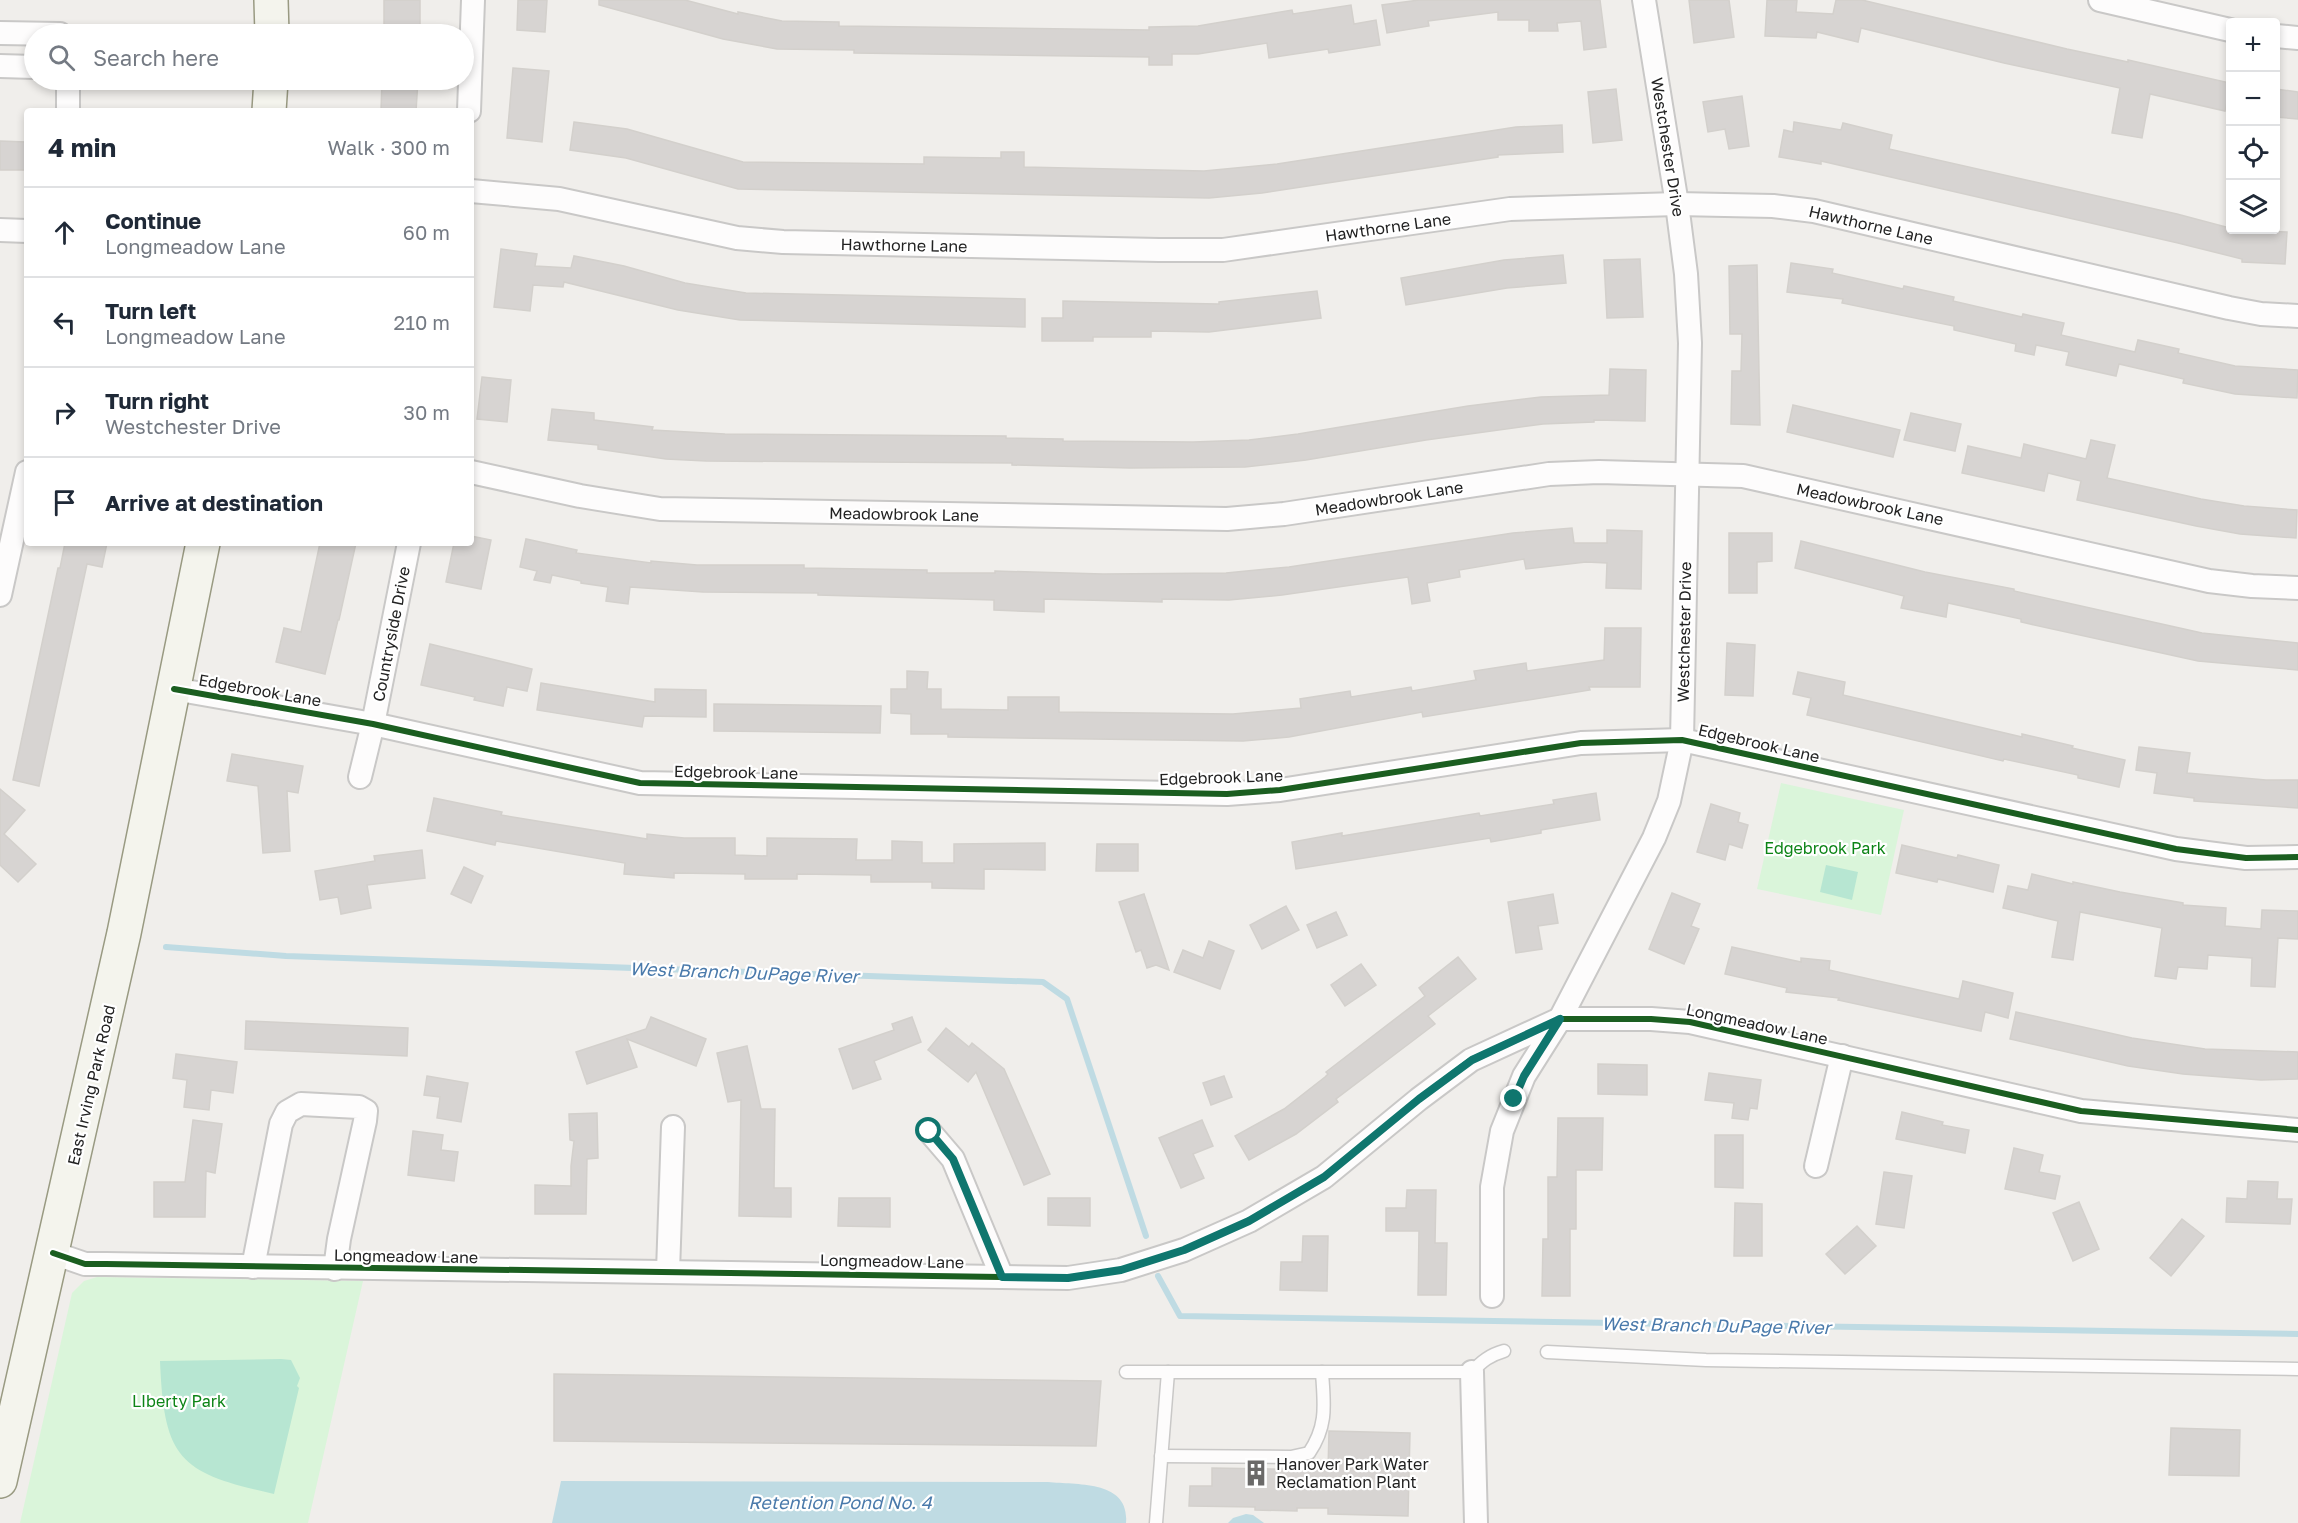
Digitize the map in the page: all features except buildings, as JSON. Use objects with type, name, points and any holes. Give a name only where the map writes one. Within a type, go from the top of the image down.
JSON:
[{"type":"main road","points":[[271,0],[272,24]]},
{"type":"main road","points":[[269,108],[270,90]]},
{"type":"main road","name":"East Irving Park Road","points":[[0,1481],[124,933],[202,546]]},
{"type":"street","points":[[472,24],[473,0]]},
{"type":"street","name":"Westchester Drive","points":[[1492,1296],[1492,1187],[1502,1131],[1524,1076],[1560,1019],[1654,838],[1669,801],[1682,740],[1690,343],[1686,274],[1677,204],[1644,0]]},
{"type":"street","points":[[2100,0],[2226,29]]},
{"type":"street","points":[[0,33],[24,33]]},
{"type":"street","points":[[2280,36],[2298,38]]},
{"type":"street","points":[[0,66],[24,67]]},
{"type":"street","points":[[68,90],[68,108]]},
{"type":"street","points":[[469,108],[470,90]]},
{"type":"street","name":"Hawthorne Lane","points":[[474,191],[559,199],[737,238],[783,242],[1159,250],[1233,248],[1510,209],[1677,204],[1773,206],[1814,212],[2229,308],[2260,314],[2298,316]]},
{"type":"street","points":[[0,230],[24,231]]},
{"type":"street","name":"Meadowbrook Lane","points":[[474,473],[580,496],[660,509],[1227,519],[1284,514],[1549,474],[1599,472],[1743,476],[2209,581],[2298,588]]},
{"type":"street","points":[[0,595],[10,502],[24,477]]},
{"type":"street","name":"Countryside Drive","points":[[373,724],[408,546]]},
{"type":"street","name":"Edgebrook Lane","points":[[174,689],[373,724],[640,783],[1227,794],[1280,790],[1581,743],[1682,740],[2176,849],[2246,858],[2298,857]]},
{"type":"street","points":[[360,777],[373,724]]},
{"type":"street","name":"Longmeadow Lane","points":[[53,1253],[85,1264],[335,1269],[668,1271],[1068,1278],[1121,1270],[1184,1250],[1249,1221],[1324,1177],[1419,1099],[1472,1060],[1560,1019],[1651,1019],[1690,1022],[2081,1111],[2298,1131]]},
{"type":"street","name":"Longmeadow Lane","points":[[1816,1166],[1842,1056]]},
{"type":"street","name":"Longmeadow Lane","points":[[253,1267],[281,1124],[287,1112],[301,1104],[359,1107],[366,1111],[335,1269]]},
{"type":"street","points":[[668,1271],[673,1127]]},
{"type":"street","points":[[929,1131],[953,1159],[1002,1277]]},
{"type":"street","points":[[1472,1372],[1476,1523]]},
{"type":"lane","points":[[1126,1372],[1472,1372],[1481,1361],[1504,1351]]},
{"type":"lane","points":[[1547,1352],[1729,1361],[2298,1369]]},
{"type":"lane","points":[[1156,1523],[1168,1372]]},
{"type":"lane","points":[[1161,1456],[1291,1457],[1309,1453],[1318,1438],[1324,1420],[1322,1372]]},
{"type":"green space","name":"Edgebrook Park","points":[[1781,783],[1904,810],[1881,915],[1757,889]]},
{"type":"green space","points":[[1826,865],[1858,872],[1852,900],[1820,892]]},
{"type":"green space","name":"LIberty Park","points":[[97,1277],[363,1281],[308,1523],[20,1523],[72,1293],[84,1281]]},
{"type":"green space","points":[[291,1360],[300,1378],[274,1494],[217,1478],[197,1469],[183,1456],[173,1441],[166,1420],[160,1361]]},
{"type":"water","name":"Retention Pond No. 4","points":[[561,1481],[1048,1482],[1086,1485],[1111,1492],[1120,1499],[1125,1509],[1126,1523],[552,1523]]},
{"type":"water","points":[[1246,1514],[1253,1515],[1264,1523],[1228,1523],[1233,1518]]},
{"type":"waterway","name":"West Branch DuPage River","points":[[166,947],[286,956],[1043,982],[1067,999],[1146,1236]]},
{"type":"waterway","name":"West Branch DuPage River","points":[[1158,1276],[1180,1316],[2298,1334]]},
{"type":"cycle path","points":[[174,689],[373,724],[640,783],[1227,794],[1280,790],[1581,743],[1682,740],[2176,849],[2246,858],[2298,857]]},
{"type":"cycle path","points":[[53,1253],[85,1264],[1068,1278],[1121,1270],[1184,1250],[1249,1221],[1324,1177],[1419,1099],[1471,1060],[1560,1019],[1651,1019],[1690,1022],[2081,1111],[2298,1130]]},
{"type":"place","name":"Hanover Park Water Reclamation Plant","points":[[1256,1473]]},
{"type":"route","points":[[929,1131],[953,1159],[1002,1277],[1068,1278],[1100,1275],[1121,1270],[1184,1250],[1249,1221],[1324,1177],[1419,1099],[1472,1060],[1560,1019],[1524,1076],[1514,1099]]}]
